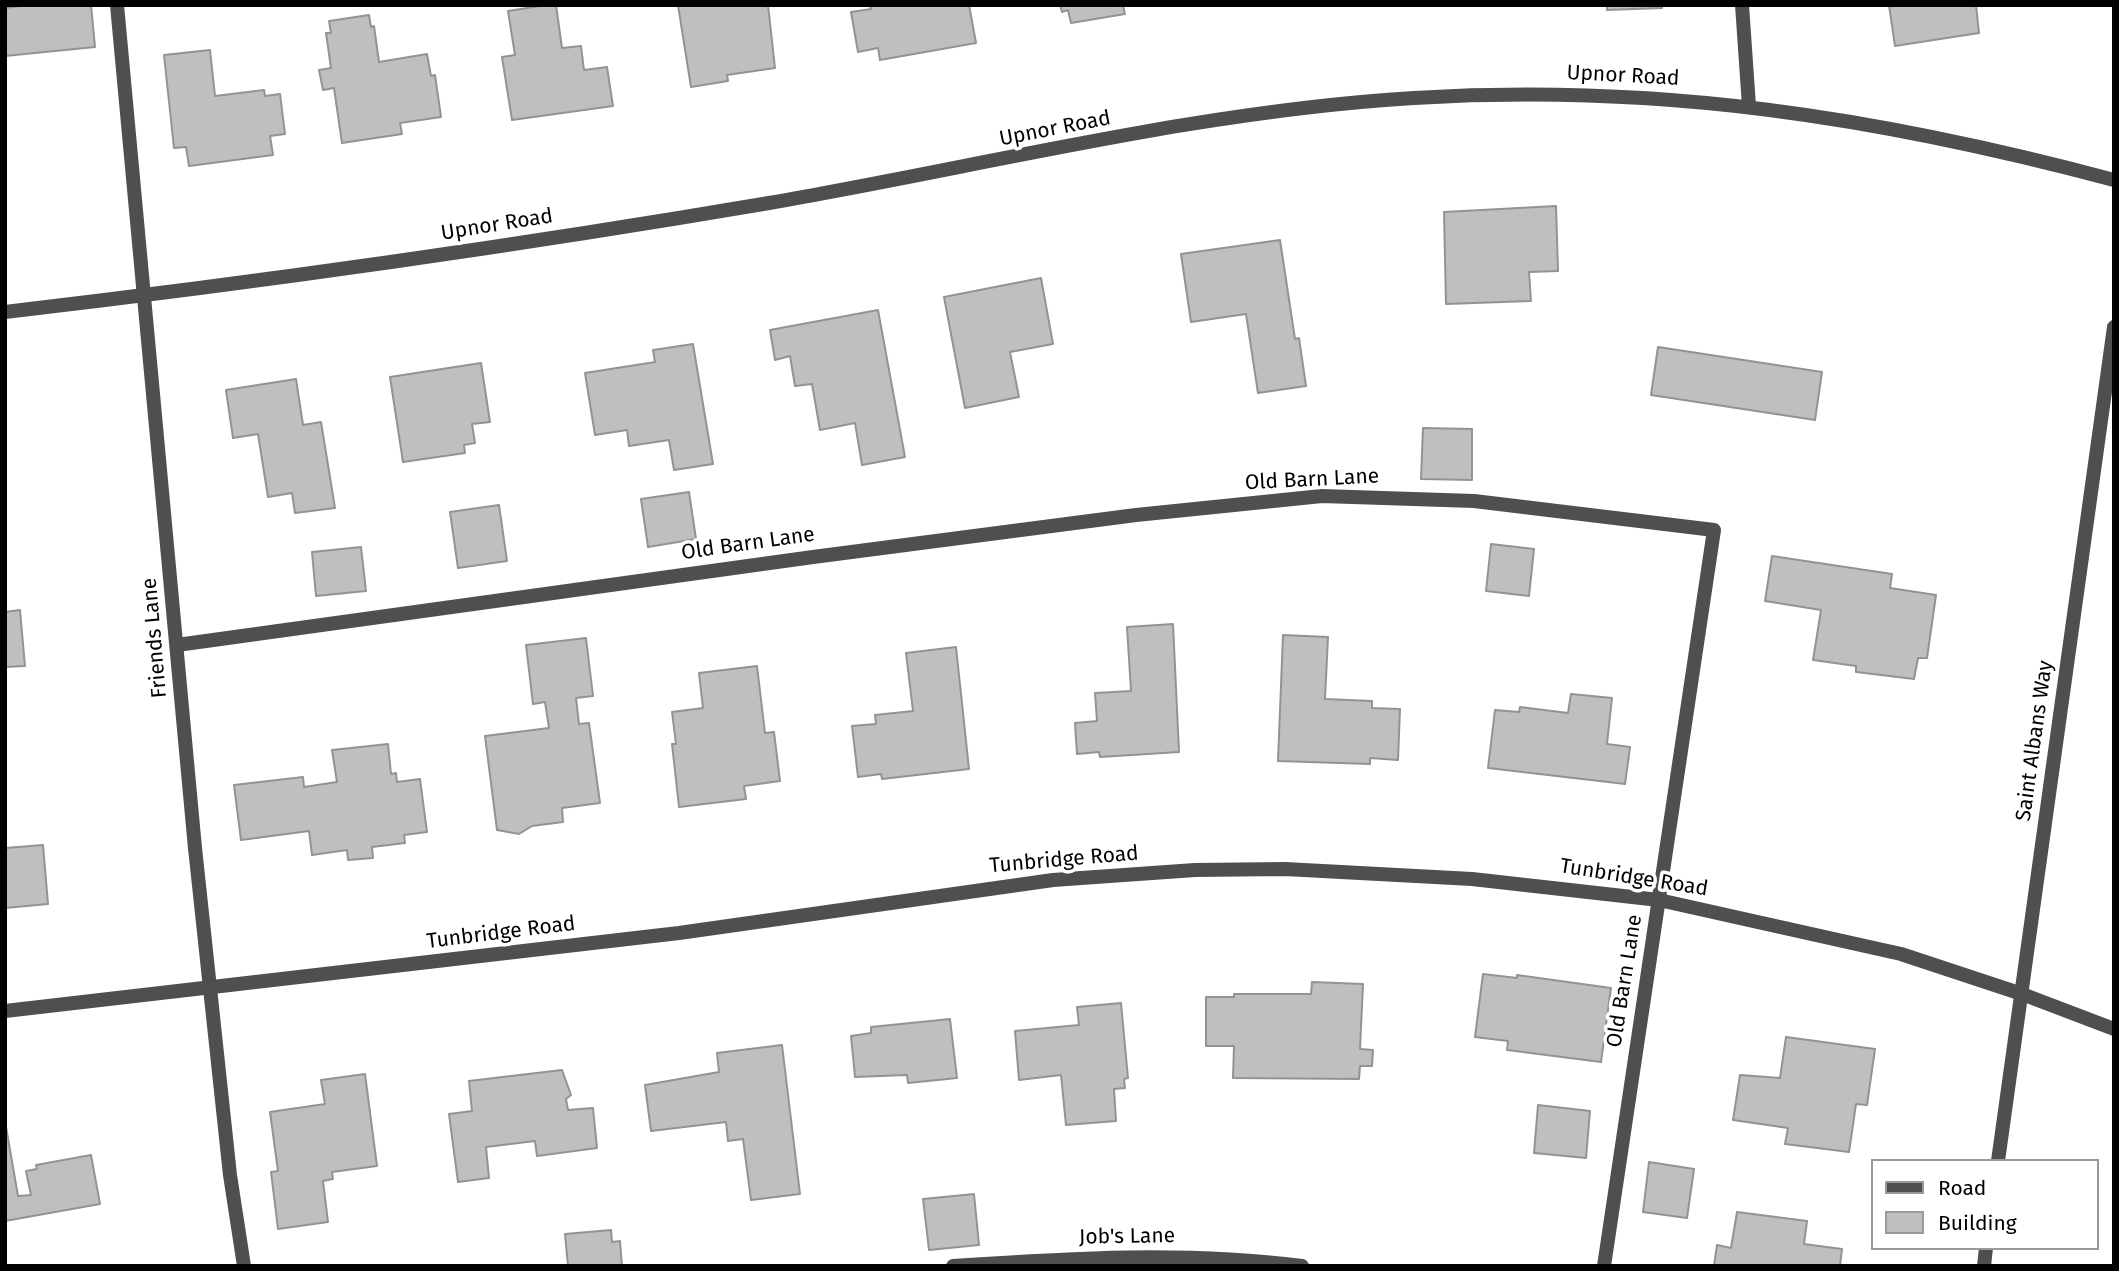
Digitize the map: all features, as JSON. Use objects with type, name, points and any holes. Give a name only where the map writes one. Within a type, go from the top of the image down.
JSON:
[{"type":"street","name":"Friends Lane","points":[[117,5],[210,988],[230,1175],[244,1266]]},
{"type":"street","points":[[1742,5],[1749,106]]},
{"type":"street","name":"Upnor Road","points":[[5,312],[143,296],[685,217],[1270,112],[1410,98],[1578,94],[1749,106],[1846,119],[1933,135],[2114,180]]},
{"type":"street","name":"Saint Albans Way","points":[[1998,1159],[2114,327]]},
{"type":"street","name":"Old Barn Lane","points":[[177,645],[813,556],[1136,515],[1322,496],[1474,501],[1714,530],[1604,1266]]},
{"type":"street","name":"Tunbridge Road","points":[[5,1011],[665,935],[1053,880],[1195,870],[1376,872],[1565,888],[1659,900],[1902,954],[2022,993],[2114,1029]]},
{"type":"street","name":"Job's Lane","points":[[953,1266],[1160,1255],[1245,1258],[1302,1266]]},
{"type":"building","points":[[27,5],[91,5],[95,47],[5,56],[5,8]]},
{"type":"building","points":[[556,5],[562,48],[581,46],[584,70],[607,67],[613,106],[512,120],[502,57],[515,55],[508,11]]},
{"type":"building","points":[[678,5],[768,5],[775,68],[727,75],[728,81],[691,87]]},
{"type":"building","points":[[870,5],[969,5],[976,43],[880,60],[878,48],[858,52],[851,12],[871,9]]},
{"type":"building","points":[[1060,5],[1123,5],[1125,14],[1071,23],[1068,10],[1062,12]]},
{"type":"building","points":[[1607,5],[1662,5],[1662,8],[1607,10]]},
{"type":"building","points":[[1889,5],[1976,5],[1979,33],[1895,46]]},
{"type":"building","points":[[369,15],[371,27],[374,26],[379,62],[427,54],[431,76],[435,75],[441,117],[400,123],[402,134],[342,143],[334,88],[323,90],[319,70],[331,68],[326,33],[331,33],[329,21]]},
{"type":"building","points":[[210,50],[215,96],[264,90],[265,96],[280,94],[285,134],[270,136],[273,155],[189,166],[186,147],[174,148],[164,55]]},
{"type":"building","points":[[1556,206],[1558,271],[1529,272],[1531,301],[1446,304],[1444,212]]},
{"type":"building","points":[[1280,240],[1295,339],[1299,338],[1306,386],[1258,393],[1246,314],[1191,322],[1181,254]]},
{"type":"building","points":[[1041,278],[1053,344],[1010,352],[1019,397],[965,408],[944,297]]},
{"type":"building","points":[[878,310],[905,457],[862,465],[855,423],[820,430],[812,384],[795,386],[790,356],[775,360],[770,330]]},
{"type":"building","points":[[693,344],[713,464],[674,470],[669,440],[629,446],[627,430],[595,435],[585,373],[655,362],[653,350]]},
{"type":"building","points":[[1658,347],[1822,372],[1815,420],[1651,395]]},
{"type":"building","points":[[481,363],[490,422],[472,424],[475,443],[464,445],[465,453],[403,462],[390,377]]},
{"type":"building","points":[[296,379],[303,425],[321,422],[335,508],[295,513],[292,493],[268,497],[258,434],[233,438],[226,390]]},
{"type":"building","points":[[1423,428],[1472,429],[1472,480],[1421,479]]},
{"type":"building","points":[[689,492],[696,539],[648,547],[641,499]]},
{"type":"building","points":[[499,505],[507,561],[458,568],[450,512]]},
{"type":"building","points":[[1491,544],[1534,549],[1529,596],[1486,591]]},
{"type":"building","points":[[361,547],[366,591],[316,596],[312,552]]},
{"type":"building","points":[[1772,556],[1892,574],[1890,588],[1936,595],[1927,658],[1918,658],[1914,679],[1856,672],[1856,666],[1813,660],[1821,610],[1765,601]]},
{"type":"building","points":[[20,610],[25,666],[5,667],[5,612]]},
{"type":"building","points":[[1173,624],[1179,752],[1100,757],[1099,752],[1077,754],[1075,723],[1097,721],[1095,693],[1131,691],[1127,627]]},
{"type":"building","points":[[1283,635],[1328,637],[1325,699],[1372,701],[1372,708],[1400,709],[1398,760],[1370,758],[1370,764],[1278,761]]},
{"type":"building","points":[[586,638],[593,696],[576,698],[579,724],[589,723],[600,803],[562,808],[563,822],[532,826],[519,834],[497,830],[485,736],[549,728],[545,702],[533,704],[526,645]]},
{"type":"building","points":[[956,647],[969,769],[882,779],[881,774],[858,777],[852,726],[876,724],[875,715],[913,711],[906,653]]},
{"type":"building","points":[[757,666],[765,733],[774,732],[780,781],[744,786],[746,799],[679,807],[672,744],[676,744],[672,712],[703,708],[699,673]]},
{"type":"building","points":[[1571,694],[1612,698],[1607,744],[1630,747],[1625,784],[1488,768],[1495,710],[1519,712],[1520,707],[1568,713]]},
{"type":"building","points":[[388,744],[391,774],[396,773],[397,782],[420,779],[427,832],[404,835],[405,843],[372,847],[373,858],[348,860],[347,850],[312,855],[309,831],[241,840],[234,785],[303,777],[304,787],[337,782],[332,750]]},
{"type":"building","points":[[43,845],[48,904],[5,908],[5,848]]},
{"type":"building","points":[[1483,974],[1517,978],[1517,975],[1611,988],[1601,1062],[1507,1050],[1508,1041],[1475,1037]]},
{"type":"building","points":[[1312,982],[1363,984],[1360,1049],[1373,1050],[1372,1066],[1360,1066],[1359,1079],[1233,1078],[1234,1046],[1206,1046],[1206,997],[1234,997],[1234,994],[1311,994]]},
{"type":"building","points":[[1121,1003],[1128,1078],[1124,1079],[1125,1088],[1114,1089],[1116,1121],[1066,1125],[1061,1075],[1019,1080],[1015,1031],[1079,1025],[1077,1007]]},
{"type":"building","points":[[950,1019],[957,1078],[908,1083],[907,1075],[855,1077],[851,1036],[871,1033],[871,1027]]},
{"type":"building","points":[[1786,1037],[1875,1049],[1867,1105],[1856,1104],[1849,1152],[1785,1144],[1788,1128],[1733,1120],[1740,1075],[1780,1078]]},
{"type":"building","points":[[782,1045],[800,1194],[751,1200],[743,1139],[728,1141],[726,1122],[651,1131],[645,1085],[719,1072],[717,1053]]},
{"type":"building","points":[[562,1070],[571,1095],[566,1099],[568,1110],[593,1108],[597,1148],[537,1156],[535,1141],[486,1147],[489,1178],[458,1182],[449,1114],[472,1111],[469,1081]]},
{"type":"building","points":[[365,1074],[377,1166],[332,1172],[333,1179],[323,1181],[328,1222],[278,1229],[271,1172],[278,1171],[270,1112],[325,1104],[321,1080]]},
{"type":"building","points":[[1538,1105],[1590,1111],[1586,1158],[1534,1153]]},
{"type":"building","points":[[5,1121],[18,1196],[31,1195],[26,1171],[37,1169],[36,1165],[91,1155],[100,1204],[5,1221]]},
{"type":"building","points":[[1649,1162],[1694,1169],[1687,1218],[1643,1212]]},
{"type":"building","points":[[974,1194],[979,1245],[929,1250],[923,1199]]},
{"type":"building","points":[[1737,1212],[1807,1221],[1804,1244],[1842,1249],[1840,1266],[1714,1266],[1717,1245],[1731,1248]]},
{"type":"building","points":[[611,1230],[612,1242],[620,1241],[622,1266],[568,1266],[565,1234]]}]
